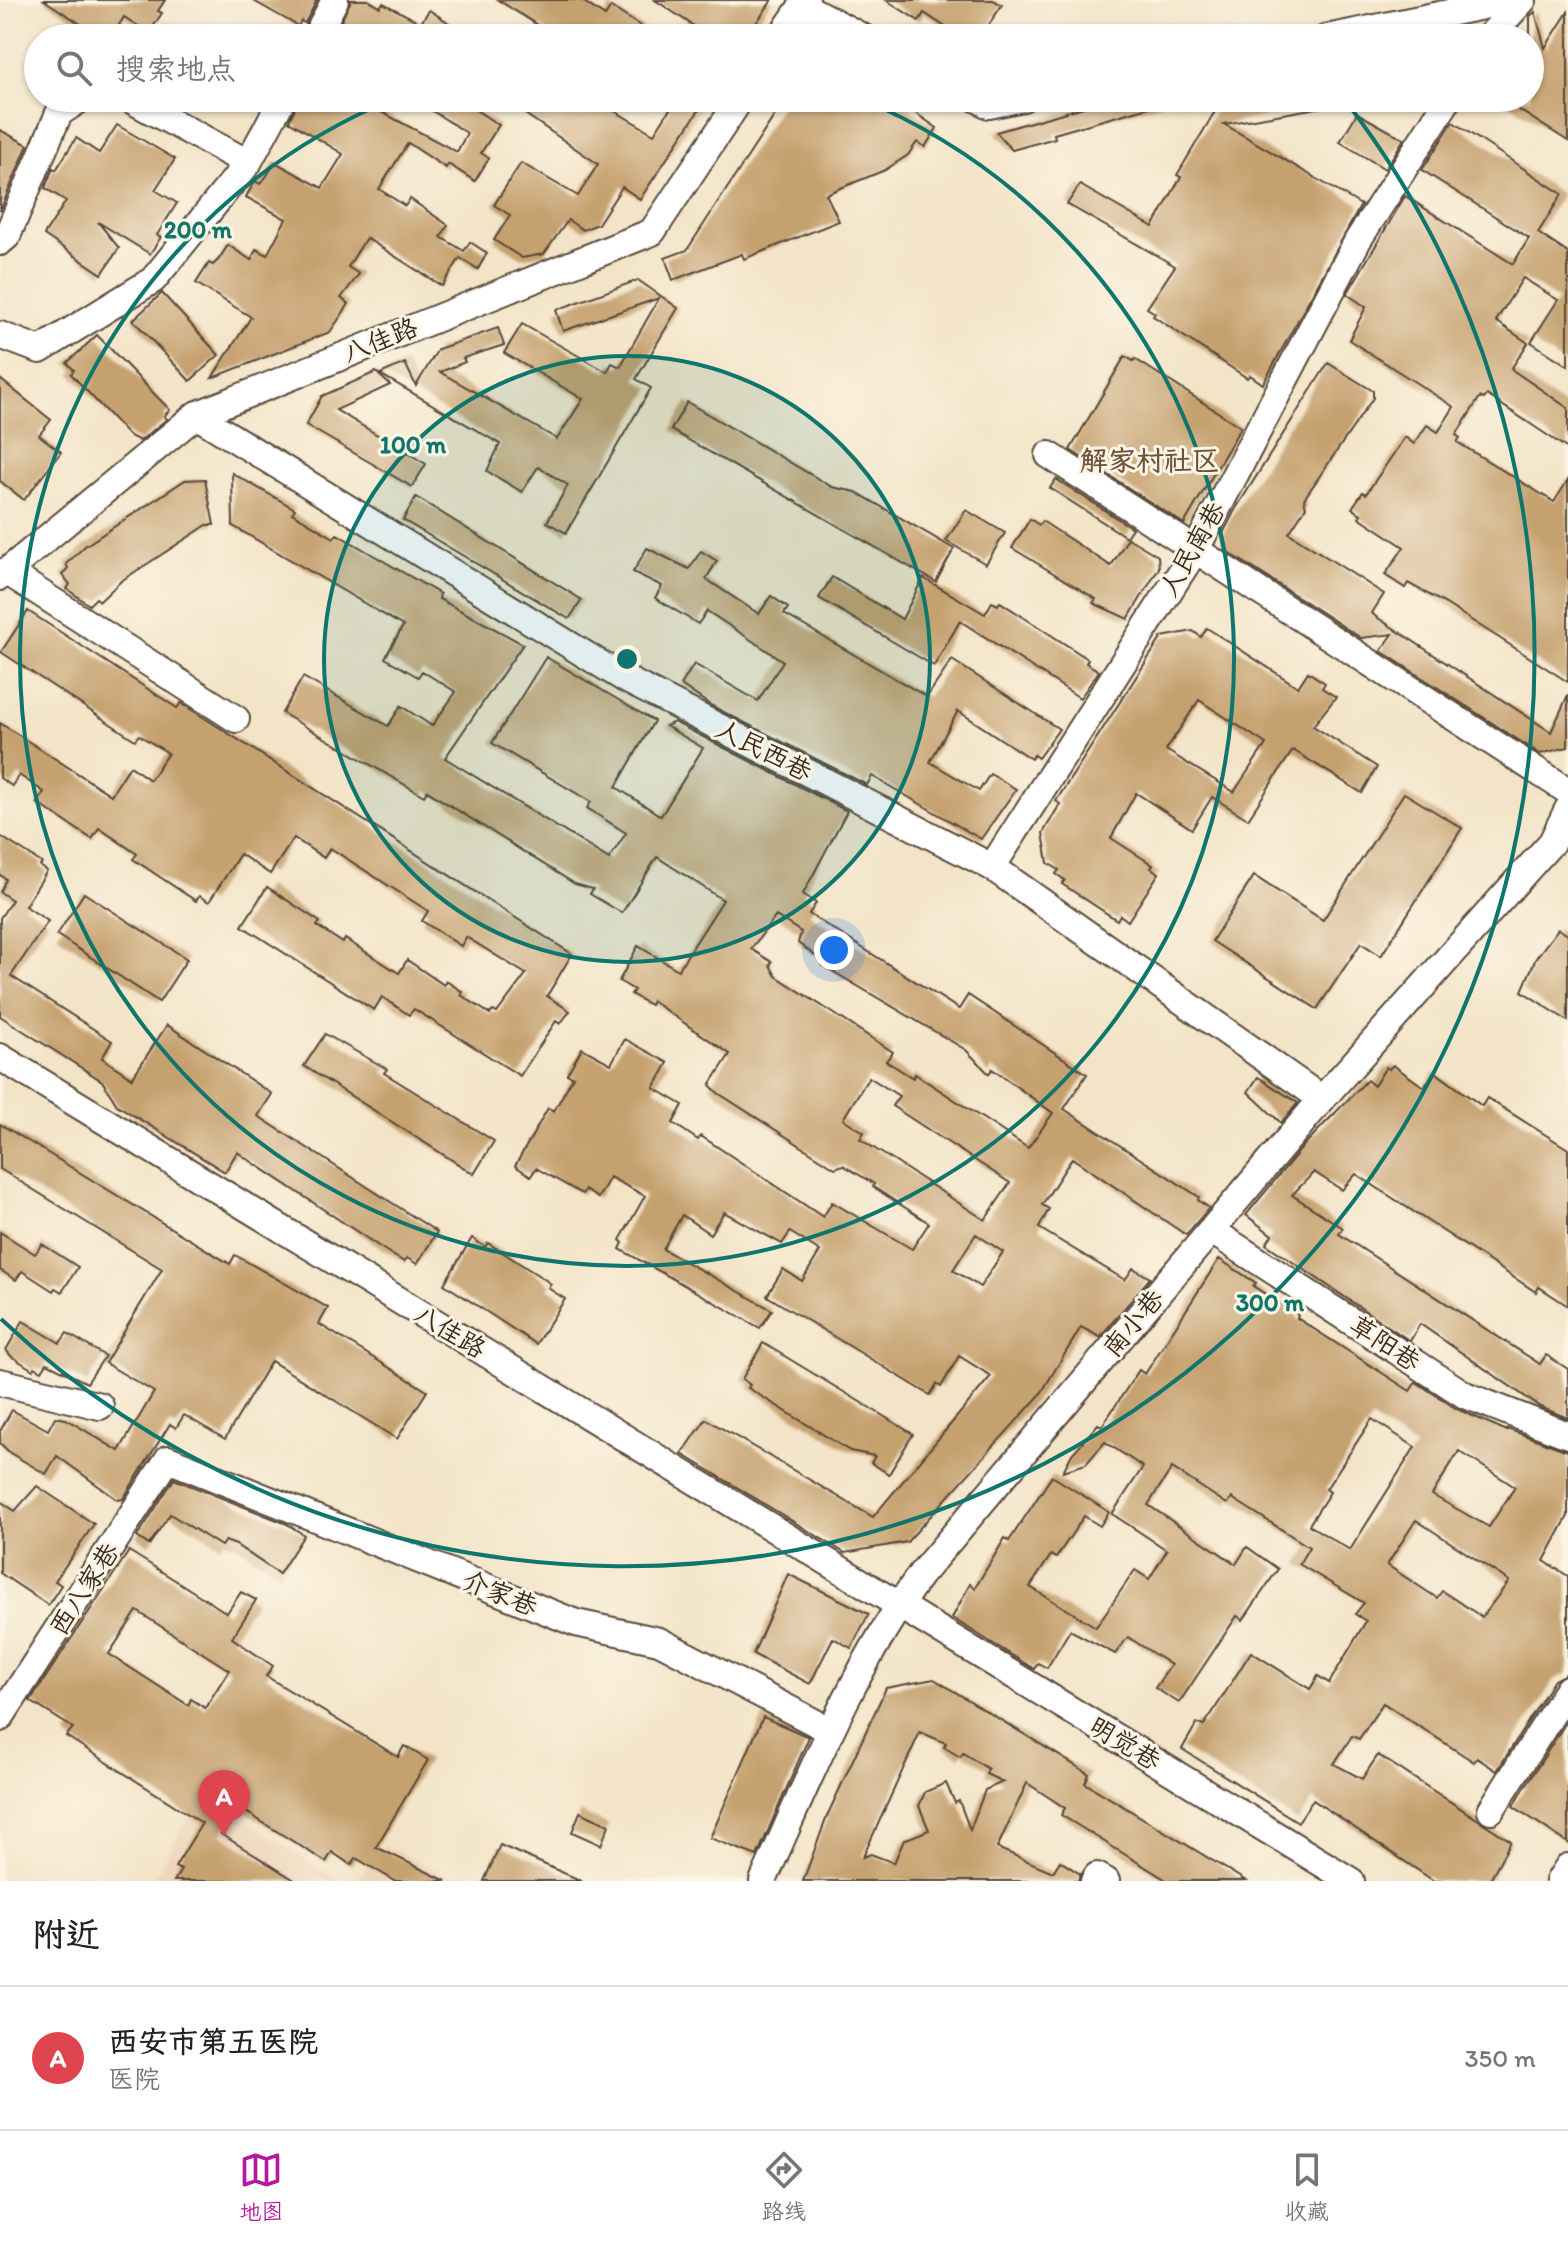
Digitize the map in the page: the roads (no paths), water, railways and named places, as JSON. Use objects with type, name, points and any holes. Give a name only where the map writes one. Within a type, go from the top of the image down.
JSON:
[{"type":"street","points":[[322,24],[335,0]]},
{"type":"street","points":[[1395,24],[1512,0]]},
{"type":"street","points":[[1501,24],[1523,0]]},
{"type":"street","points":[[790,24],[804,3],[840,24]]},
{"type":"street","points":[[0,242],[7,236],[61,112]]},
{"type":"street","points":[[154,112],[248,163]]},
{"type":"street","points":[[0,335],[40,350],[153,280],[248,163],[275,112]]},
{"type":"street","name":"八佳路","points":[[3,574],[196,415],[652,232],[732,112]]},
{"type":"street","name":"人民南巷","points":[[992,867],[1196,549],[1358,240],[1440,112]]},
{"type":"street","name":"人民西巷","points":[[196,415],[625,679],[992,867],[1322,1099]]},
{"type":"street","points":[[1049,455],[1568,791]]},
{"type":"street","points":[[3,574],[236,719]]},
{"type":"street","name":"南小巷","points":[[763,1881],[829,1730],[899,1604],[1322,1099],[1560,843],[1568,809]]},
{"type":"street","name":"八佳路","points":[[0,1057],[899,1604]]},
{"type":"street","name":"草阳巷","points":[[1212,1231],[1465,1395],[1568,1435]]},
{"type":"street","points":[[0,1382],[100,1406]]},
{"type":"street","name":"西八家巷","points":[[0,1718],[168,1459]]},
{"type":"street","name":"介家巷","points":[[168,1459],[576,1623],[659,1641],[829,1730]]},
{"type":"street","name":"明觉巷","points":[[899,1604],[1351,1881]]},
{"type":"street","points":[[1491,1810],[1568,1689]]},
{"type":"street","points":[[1559,1881],[1568,1867]]},
{"type":"street","points":[[1094,1881],[1097,1876],[1106,1881]]},
{"type":"place","name":"西安市第五医院","points":[[224,1836]]},
{"type":"district","name":"解家村社区","points":[[1150,460]]}]
